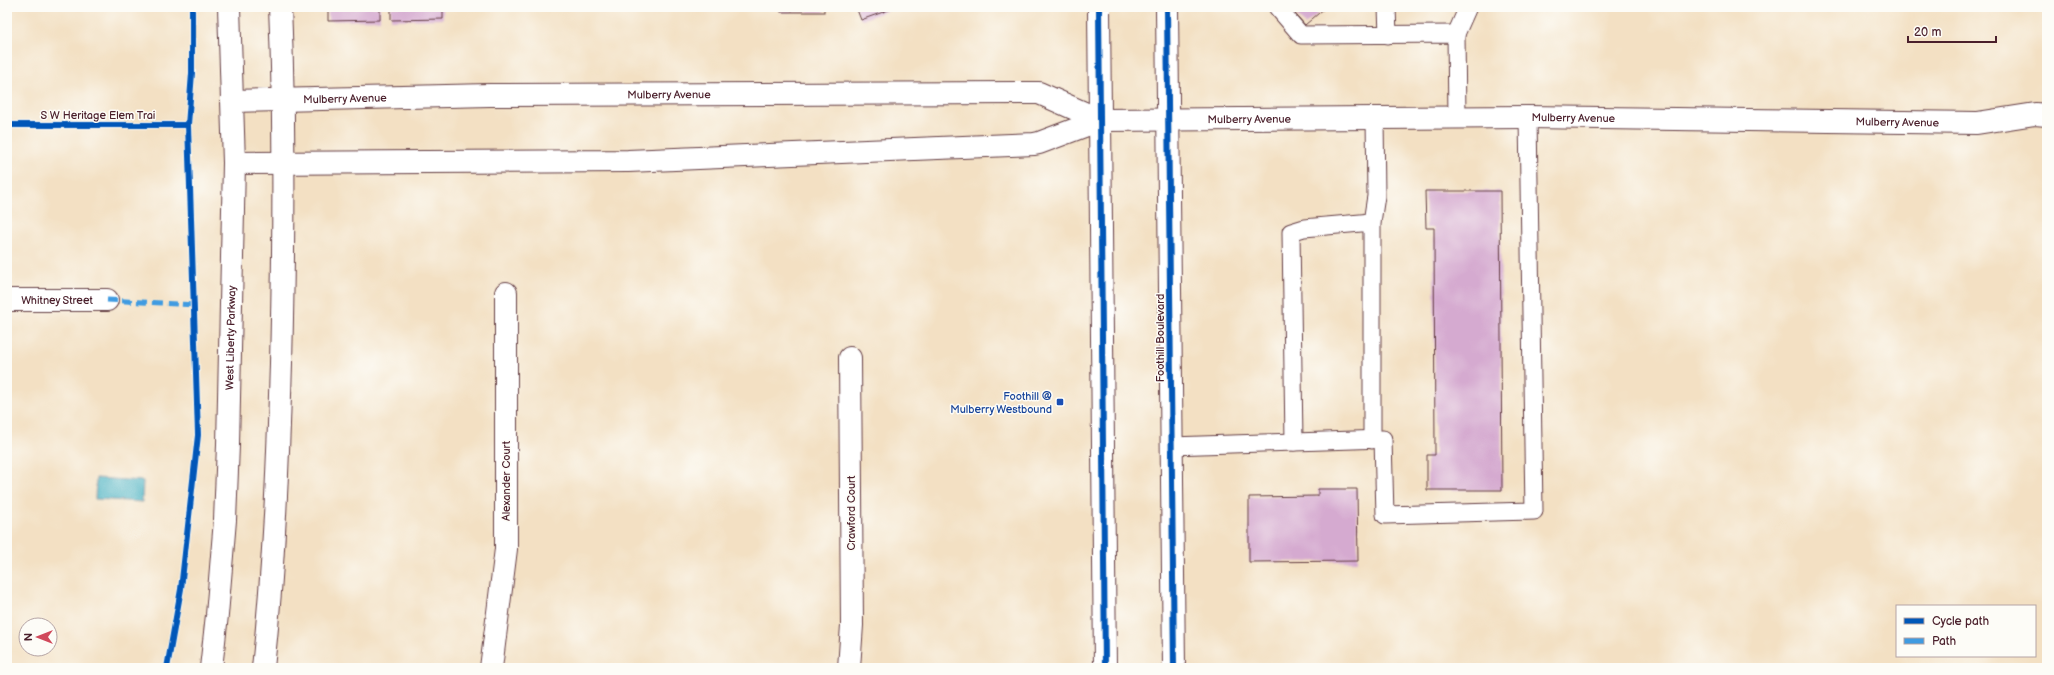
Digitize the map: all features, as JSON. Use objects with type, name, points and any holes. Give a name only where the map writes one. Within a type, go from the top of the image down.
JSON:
[{"type":"street","name":"West Liberty Parkway","points":[[210,668],[225,520],[234,162],[229,7]]},
{"type":"street","points":[[263,668],[274,548],[283,293],[283,101],[280,7]]},
{"type":"street","points":[[1099,7],[1105,668]]},
{"type":"street","name":"Foothill Boulevard","points":[[1167,7],[1174,668]]},
{"type":"street","name":"Mulberry Avenue","points":[[233,102],[490,95],[1040,92],[1100,120]]},
{"type":"street","name":"Mulberry Avenue","points":[[234,162],[628,161],[1034,144],[1100,120],[1168,118],[1528,117],[1977,123],[2035,114],[2047,115]]},
{"type":"street","name":"Alexander Court","points":[[491,668],[506,549],[506,293]]},
{"type":"street","name":"Whitney Street","points":[[7,300],[107,300]]},
{"type":"street","name":"Crawford Court","points":[[849,668],[852,625],[850,358]]},
{"type":"lane","points":[[1277,7],[1301,35],[1456,34]]},
{"type":"lane","points":[[1387,7],[1388,35]]},
{"type":"lane","points":[[1457,118],[1456,34],[1468,7]]},
{"type":"lane","points":[[1171,446],[1383,439],[1385,515],[1534,511],[1528,117]]},
{"type":"lane","points":[[1372,440],[1372,222],[1376,196],[1375,118]]},
{"type":"lane","points":[[1294,442],[1291,232],[1304,228],[1372,222]]},
{"type":"water","points":[[96,478],[143,481],[142,502],[95,499]]},
{"type":"building","points":[[328,7],[380,7],[380,20],[328,21]]},
{"type":"building","points":[[391,7],[443,7],[443,19],[391,20]]},
{"type":"building","points":[[724,7],[760,7],[760,9],[724,9]]},
{"type":"building","points":[[781,7],[824,7],[824,12],[781,12]]},
{"type":"building","points":[[856,7],[897,7],[861,20]]},
{"type":"building","points":[[1289,7],[1326,7],[1305,25]]},
{"type":"building","points":[[1425,191],[1500,191],[1502,490],[1427,490],[1427,455],[1435,455],[1434,228],[1426,228]]},
{"type":"building","points":[[1318,489],[1357,489],[1358,561],[1249,562],[1249,497],[1318,496]]},
{"type":"marked path","points":[[107,300],[195,305]]},
{"type":"cycle path","points":[[167,668],[181,589],[198,435],[188,125],[192,73],[192,7]]},
{"type":"cycle path","points":[[1099,7],[1105,668]]},
{"type":"cycle path","points":[[1167,7],[1174,668]]},
{"type":"cycle path","name":"S W Heritage Elem Trai","points":[[7,125],[188,125]]},
{"type":"place","name":"Foothill @ Mulberry Westbound","points":[[1060,402]]}]
